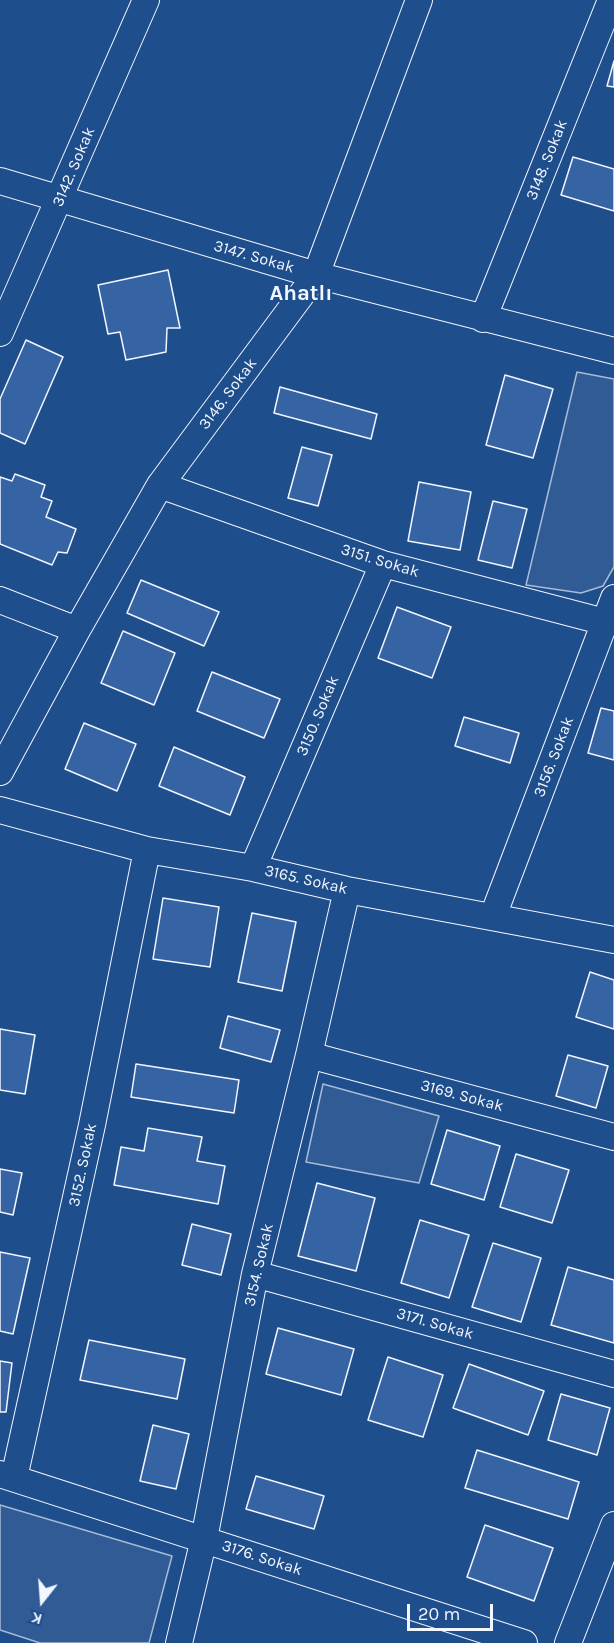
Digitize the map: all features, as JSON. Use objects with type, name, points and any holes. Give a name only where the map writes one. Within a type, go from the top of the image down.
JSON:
[{"type":"street","name":"3142. Sokak","points":[[0,333],[146,0]]},
{"type":"street","name":"3146. Sokak","points":[[0,772],[77,630],[160,485],[316,275],[418,0]]},
{"type":"street","name":"3148. Sokak","points":[[483,319],[612,0]]},
{"type":"street","name":"3147. Sokak","points":[[0,181],[316,275],[614,351]]},
{"type":"street","name":"3151. Sokak","points":[[160,485],[383,564],[605,622]]},
{"type":"street","name":"3150. Sokak","points":[[253,868],[383,564]]},
{"type":"street","name":"3156. Sokak","points":[[493,916],[614,598]]},
{"type":"street","points":[[0,600],[77,630]]},
{"type":"street","name":"3165. Sokak","points":[[0,810],[147,850],[253,868],[347,890],[614,940]]},
{"type":"street","name":"3152. Sokak","points":[[7,1476],[92,1125],[147,850]]},
{"type":"street","name":"3154. Sokak","points":[[179,1643],[204,1539],[255,1274],[347,890]]},
{"type":"street","name":"3169. Sokak","points":[[309,1055],[614,1137]]},
{"type":"street","name":"3171. Sokak","points":[[255,1274],[614,1374]]},
{"type":"street","name":"3176. Sokak","points":[[7,1476],[524,1643]]},
{"type":"street","points":[[568,1643],[614,1526]]},
{"type":"shaded area","points":[[577,372],[614,379],[614,567],[603,586],[581,593],[526,585]]},
{"type":"shaded area","points":[[323,1084],[439,1116],[419,1183],[306,1162]]},
{"type":"shaded area","points":[[0,1505],[172,1556],[149,1643],[40,1643],[0,1630]]},
{"type":"building","points":[[614,61],[614,87],[607,86]]},
{"type":"building","points":[[573,157],[614,169],[614,211],[561,195]]},
{"type":"building","points":[[168,270],[180,328],[167,328],[166,352],[126,360],[120,332],[108,334],[98,285]]},
{"type":"building","points":[[26,340],[63,357],[25,444],[0,433],[0,399]]},
{"type":"building","points":[[505,375],[553,389],[533,458],[486,445]]},
{"type":"building","points":[[280,387],[377,414],[371,439],[274,413]]},
{"type":"building","points":[[302,447],[332,455],[318,506],[288,498]]},
{"type":"building","points":[[15,474],[45,485],[41,497],[52,501],[46,517],[76,529],[67,553],[58,552],[52,565],[0,544],[0,477],[12,481]]},
{"type":"building","points":[[419,482],[471,492],[460,550],[408,541]]},
{"type":"building","points":[[493,501],[527,509],[512,568],[478,560]]},
{"type":"building","points":[[141,580],[219,612],[204,646],[127,613]]},
{"type":"building","points":[[397,607],[451,627],[432,678],[378,658]]},
{"type":"building","points":[[123,631],[175,653],[154,705],[101,683]]},
{"type":"building","points":[[212,672],[280,699],[264,738],[197,711]]},
{"type":"building","points":[[601,708],[614,711],[614,760],[588,753]]},
{"type":"building","points":[[464,717],[519,733],[510,763],[455,746]]},
{"type":"building","points":[[84,723],[136,744],[117,791],[65,769]]},
{"type":"building","points":[[174,747],[245,777],[230,815],[159,786]]},
{"type":"building","points":[[163,898],[219,907],[210,967],[153,959]]},
{"type":"building","points":[[252,913],[296,922],[282,991],[238,982]]},
{"type":"building","points":[[590,972],[614,980],[614,1029],[576,1017]]},
{"type":"building","points":[[228,1016],[280,1030],[271,1062],[220,1048]]},
{"type":"building","points":[[0,1029],[35,1035],[25,1094],[0,1090]]},
{"type":"building","points":[[568,1055],[608,1066],[596,1108],[556,1096]]},
{"type":"building","points":[[136,1064],[239,1080],[234,1113],[131,1097]]},
{"type":"building","points":[[148,1128],[202,1137],[197,1161],[225,1166],[218,1204],[114,1185],[121,1147],[144,1151]]},
{"type":"building","points":[[447,1130],[500,1146],[484,1200],[431,1184]]},
{"type":"building","points":[[516,1154],[569,1170],[552,1223],[500,1207]]},
{"type":"building","points":[[0,1169],[22,1173],[13,1215],[0,1212]]},
{"type":"building","points":[[317,1183],[375,1198],[356,1271],[298,1256]]},
{"type":"building","points":[[420,1220],[469,1235],[449,1298],[401,1283]]},
{"type":"building","points":[[192,1224],[231,1234],[221,1275],[182,1265]]},
{"type":"building","points":[[493,1243],[541,1258],[521,1322],[472,1307]]},
{"type":"building","points":[[0,1252],[30,1258],[13,1334],[0,1331]]},
{"type":"building","points":[[568,1267],[614,1280],[614,1343],[551,1325]]},
{"type":"building","points":[[278,1328],[354,1349],[341,1395],[266,1374]]},
{"type":"building","points":[[89,1340],[185,1359],[177,1399],[80,1380]]},
{"type":"building","points":[[388,1357],[443,1375],[423,1437],[368,1420]]},
{"type":"building","points":[[0,1361],[12,1363],[6,1412],[0,1412]]},
{"type":"building","points":[[469,1364],[544,1391],[528,1435],[453,1408]]},
{"type":"building","points":[[561,1394],[610,1408],[597,1455],[548,1440]]},
{"type":"building","points":[[153,1425],[189,1434],[176,1489],[140,1481]]},
{"type":"building","points":[[477,1450],[579,1482],[568,1519],[465,1488]]},
{"type":"building","points":[[256,1476],[324,1496],[314,1529],[246,1509]]},
{"type":"building","points":[[485,1525],[553,1548],[534,1601],[467,1577]]},
{"type":"district","name":"Ahatlı","points":[[301,294]]}]
